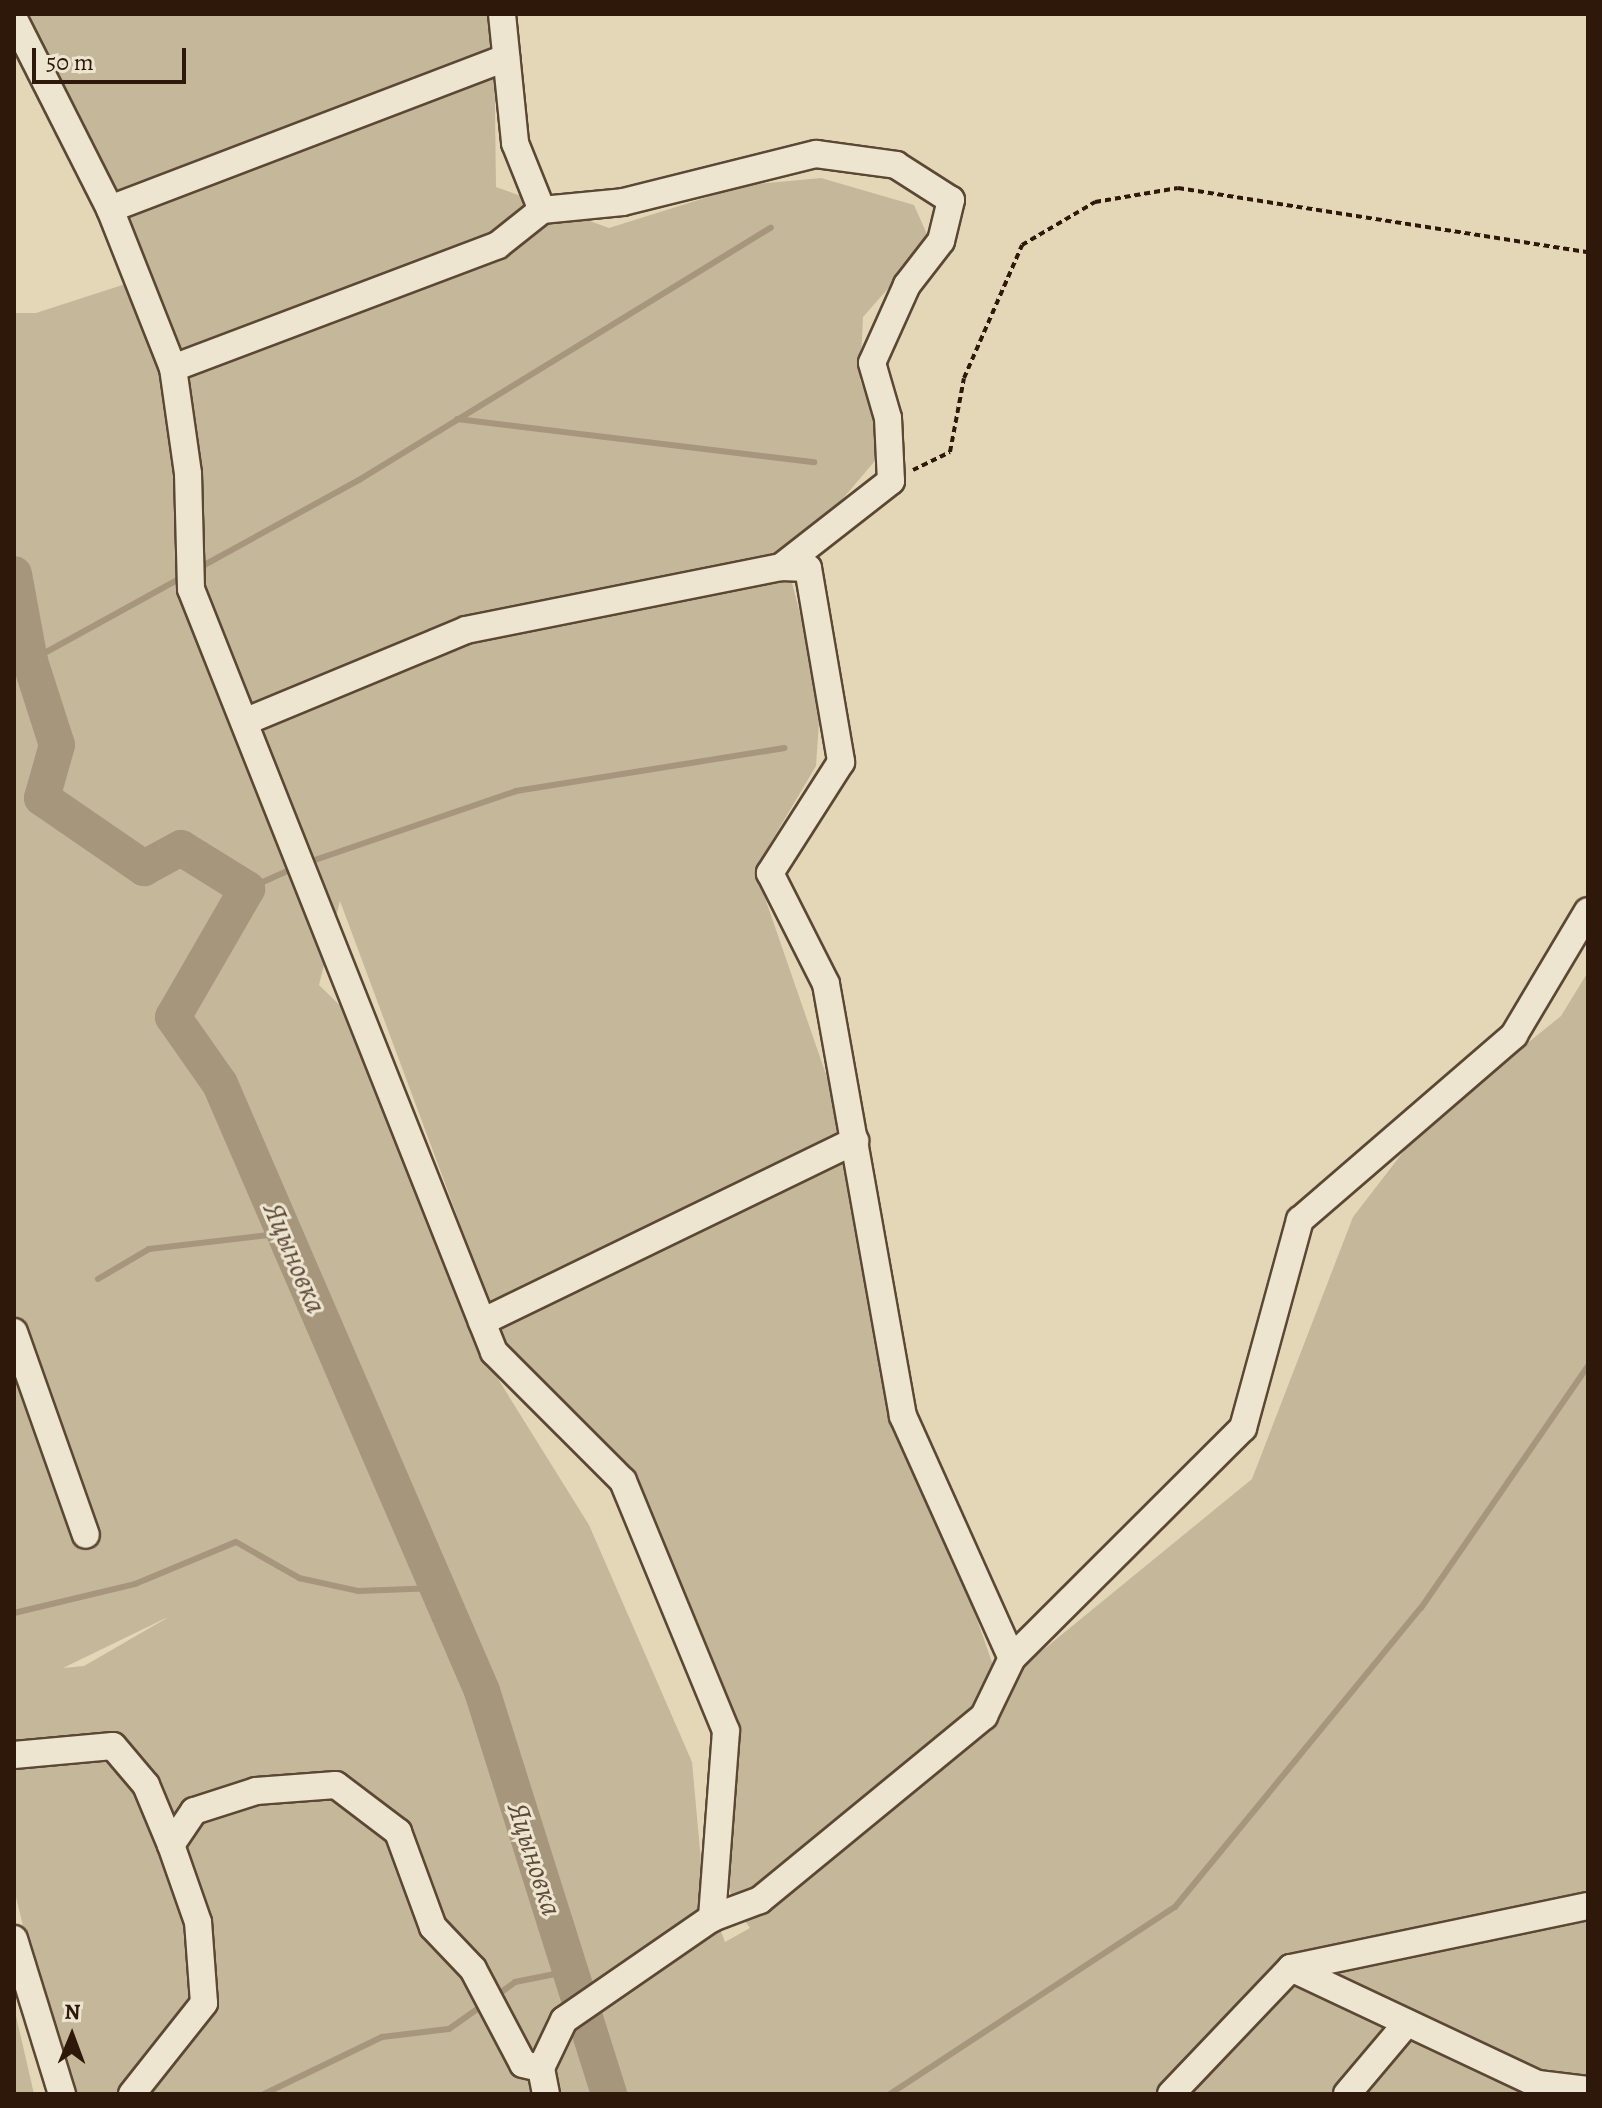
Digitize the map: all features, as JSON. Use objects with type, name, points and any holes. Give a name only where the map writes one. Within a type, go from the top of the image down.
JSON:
[{"type":"lane","points":[[502,14],[515,143],[542,210]]},
{"type":"lane","points":[[14,19],[110,209],[173,368],[191,587],[249,720],[494,1352],[623,1481],[726,1731],[712,1918]]},
{"type":"lane","points":[[110,209],[506,58]]},
{"type":"lane","points":[[173,368],[498,245],[542,210],[623,202],[816,154],[896,165],[951,200],[941,241],[907,285],[872,363],[888,418],[891,481],[781,567]]},
{"type":"lane","points":[[249,720],[466,630],[781,567],[808,568],[841,762],[770,873],[826,984],[903,1416],[1012,1658]]},
{"type":"lane","points":[[546,2094],[541,2068],[564,2020],[712,1918],[760,1900],[984,1716],[1012,1658],[1243,1428],[1300,1220],[1514,1035],[1588,911]]},
{"type":"lane","points":[[482,1322],[855,1141]]},
{"type":"lane","points":[[14,1332],[86,1535]]},
{"type":"lane","points":[[14,1755],[113,1746],[146,1785],[198,1922],[204,2003],[132,2094]]},
{"type":"lane","points":[[171,1845],[194,1811],[256,1791],[336,1785],[398,1832],[433,1927],[485,1987],[500,2010],[523,2064],[541,2068]]},
{"type":"lane","points":[[1171,2094],[1291,1968],[1588,1906]]},
{"type":"lane","points":[[14,1939],[62,2094]]},
{"type":"lane","points":[[1291,1968],[1407,2023],[1534,2089],[1588,2090]]},
{"type":"lane","points":[[1347,2094],[1407,2023]]},
{"type":"path","points":[[891,481],[950,452],[964,378],[1022,245],[1095,202],[1178,188],[1588,252]]},
{"type":"shaded area","points":[[14,14],[487,14],[494,30],[496,187],[609,228],[746,185],[821,178],[914,205],[930,241],[863,317],[860,380],[886,448],[787,564],[821,693],[816,766],[755,869],[830,1086],[942,1520],[1000,1685],[1252,1479],[1353,1217],[1420,1130],[1561,1016],[1588,972],[1588,2094],[64,2094],[14,1889],[14,313],[36,313],[147,277]],"holes":[[[340,901],[507,1350],[599,1462],[669,1601],[721,1751],[731,1901],[750,1928],[725,1942],[703,1883],[692,1762],[589,1525],[490,1366],[428,1220],[362,1027],[319,985]],[[166,1618],[84,1666],[63,1668]]]},
{"type":"shaded area","points":[[14,2007],[34,2094],[14,2094]]},
{"type":"waterway","points":[[197,569],[359,480],[771,228]]},
{"type":"waterway","points":[[457,419],[814,462]]},
{"type":"waterway","name":"Яцыновка","points":[[14,574],[30,661],[57,745],[42,798],[144,868],[181,848],[247,889],[173,1017],[220,1084],[482,1691],[609,2094]]},
{"type":"waterway","points":[[30,661],[183,577]]},
{"type":"waterway","points":[[309,862],[516,791],[785,748]]},
{"type":"waterway","points":[[247,889],[294,868]]},
{"type":"waterway","points":[[98,1279],[149,1249],[285,1233]]},
{"type":"waterway","points":[[890,2094],[1175,1907],[1421,1608],[1588,1366]]},
{"type":"waterway","points":[[14,1613],[135,1584],[236,1542],[299,1578],[358,1591],[437,1588]]},
{"type":"waterway","points":[[496,1996],[515,1982],[570,1971]]},
{"type":"waterway","points":[[264,2094],[382,2037],[449,2029],[483,2005]]}]
